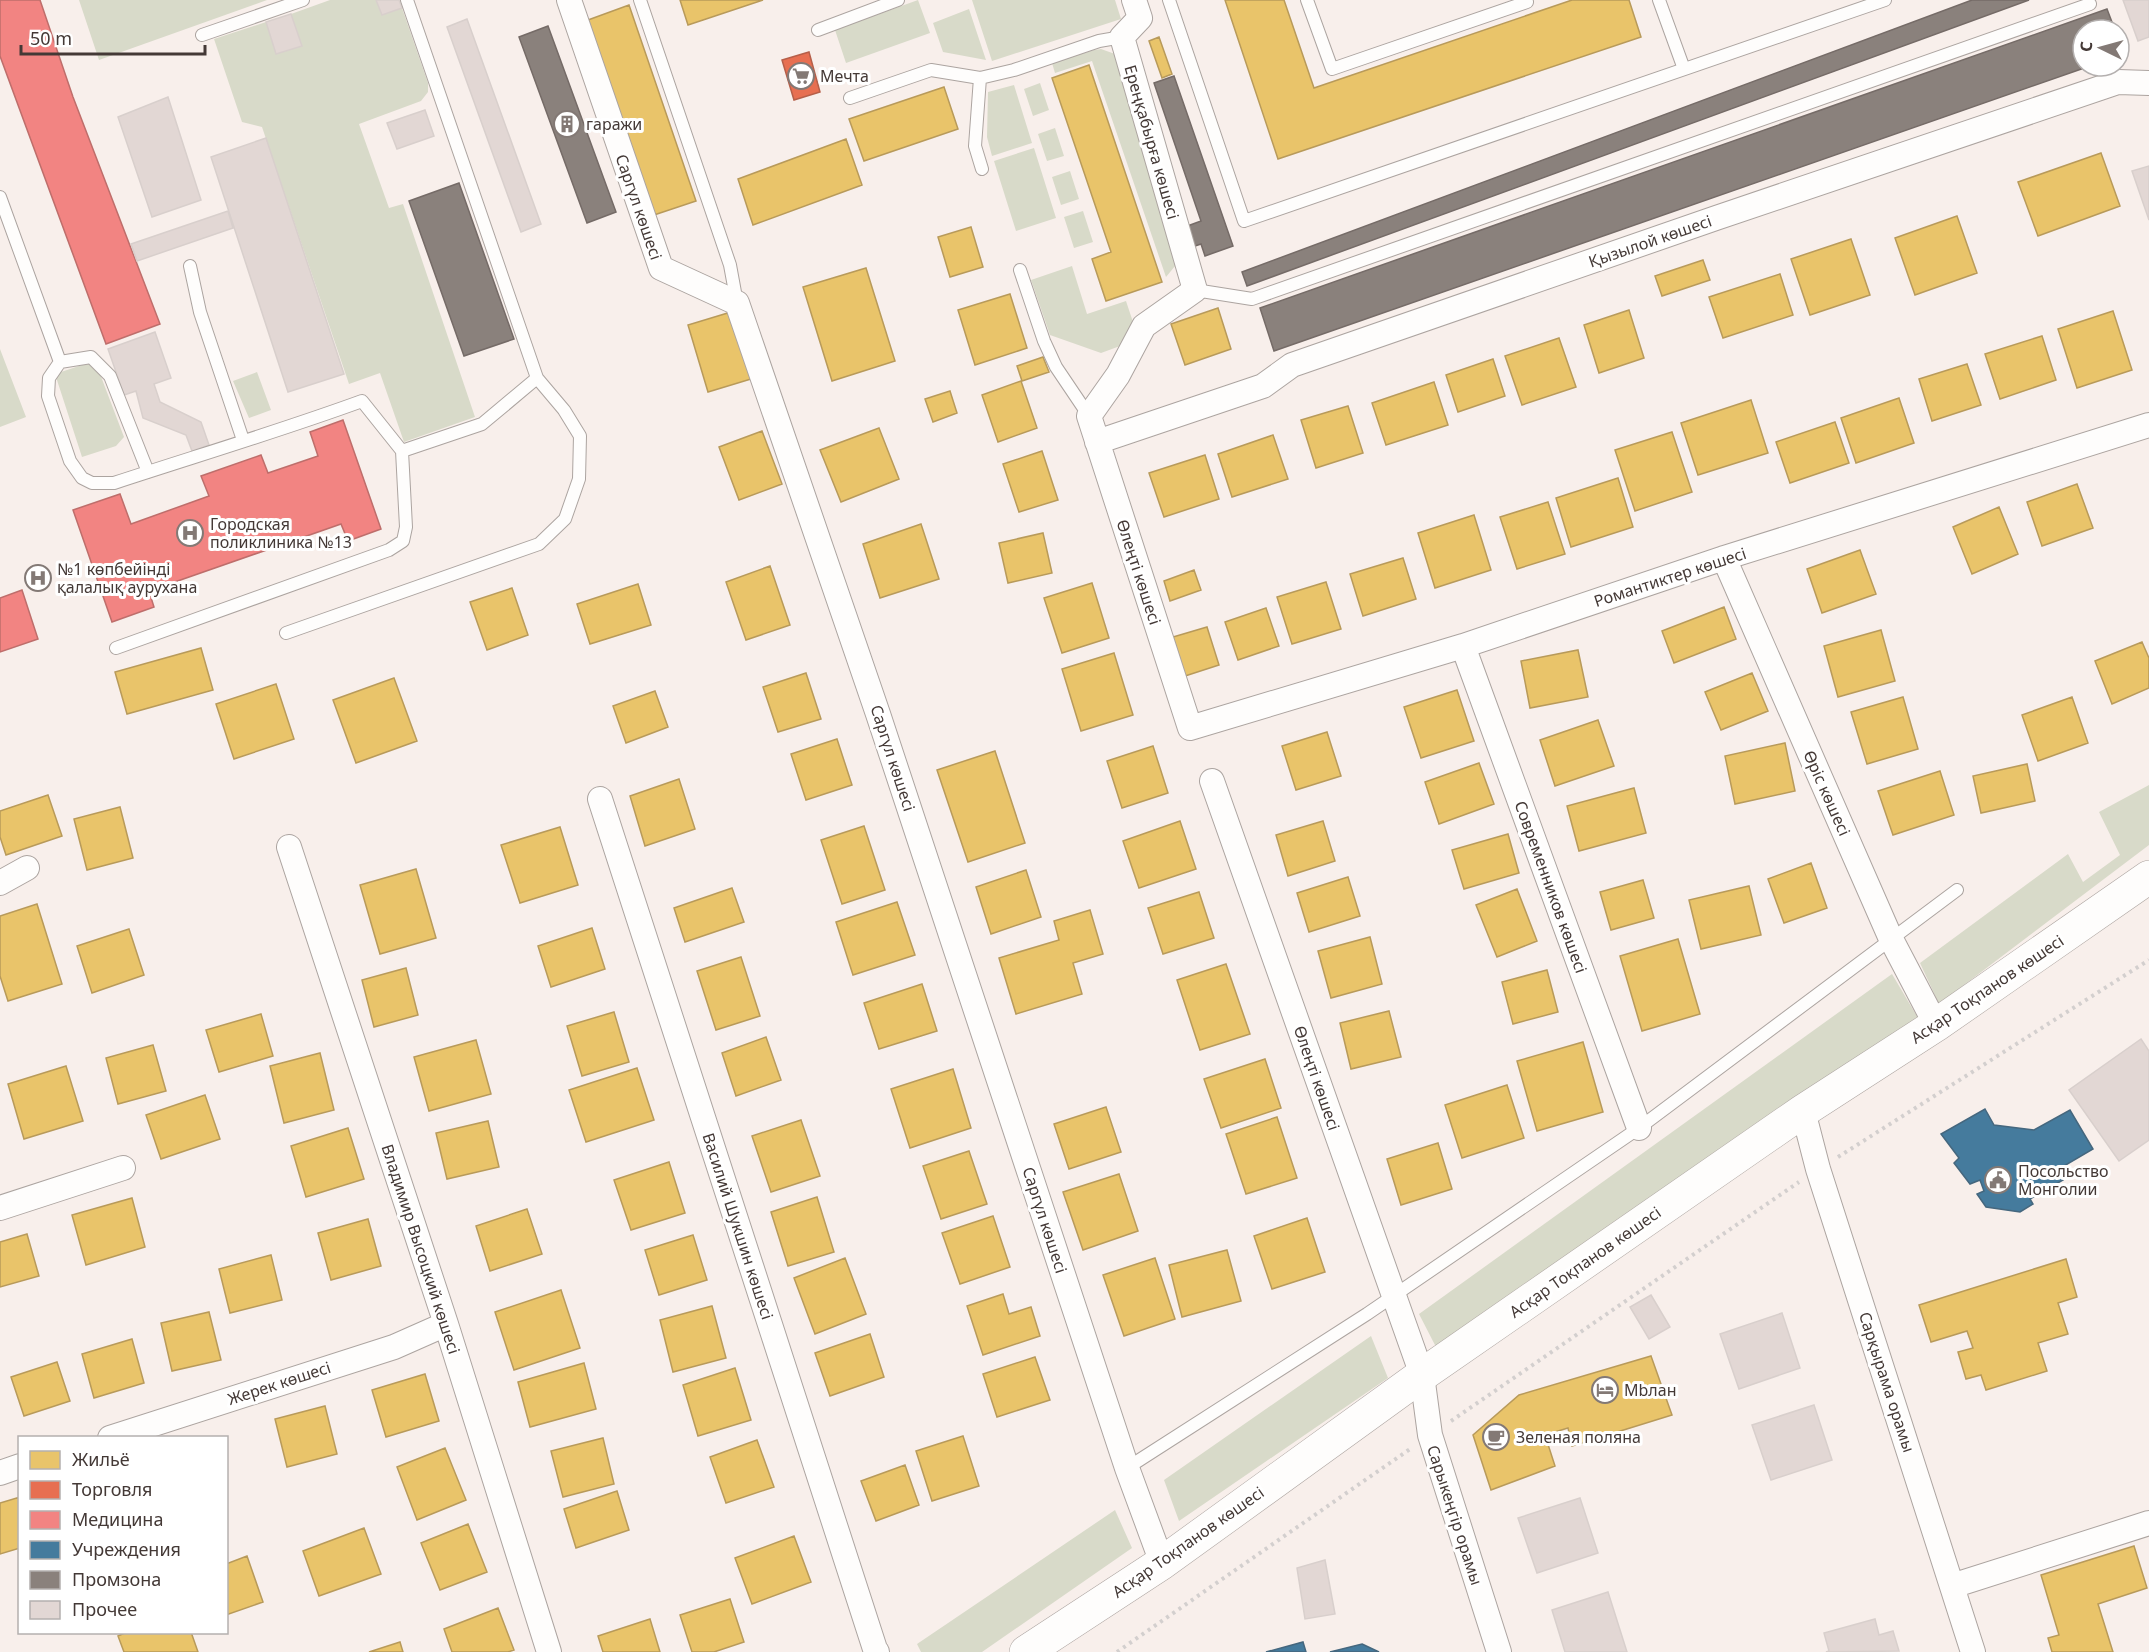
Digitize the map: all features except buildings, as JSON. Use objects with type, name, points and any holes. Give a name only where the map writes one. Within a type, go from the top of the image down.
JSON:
[{"type":"street","name":"Саргүл көшесі","points":[[569,0],[660,268],[737,303],[878,714],[1127,1468],[1162,1563]]},
{"type":"street","points":[[1122,37],[1140,18],[1134,0]]},
{"type":"street","name":"Ереңқабырға көшесі","points":[[1122,37],[1195,290]]},
{"type":"street","name":"Қызылой көшесі","points":[[1097,442],[1263,386],[1292,365],[1716,218],[2118,82],[2149,83]]},
{"type":"street","points":[[1089,416],[1118,375],[1144,326],[1195,290]]},
{"type":"street","name":"Өлеңті көшесі","points":[[1089,416],[1190,728]]},
{"type":"street","name":"Романтиктер көшесі","points":[[1190,728],[1463,646],[1724,558],[2149,425]]},
{"type":"street","name":"Өріс көшесі","points":[[1724,558],[1891,939],[1936,1025]]},
{"type":"street","name":"Современников көшесі","points":[[1463,646],[1639,1128]]},
{"type":"street","name":"Өлеңті көшесі","points":[[1212,781],[1422,1375]]},
{"type":"street","name":"Василий Шукшин көшесі","points":[[600,799],[877,1652]]},
{"type":"street","name":"Владимир Высоцкий көшесі","points":[[290,847],[446,1324],[549,1652]]},
{"type":"street","points":[[0,883],[27,868]]},
{"type":"street","name":"Асқар Тоқпанов көшесі","points":[[1026,1652],[1162,1563],[1422,1375],[1803,1111],[1936,1025],[2149,877]]},
{"type":"street","name":"Сарқырама орамы","points":[[1803,1111],[1818,1169],[1973,1652]]},
{"type":"street","points":[[0,1208],[123,1168]]},
{"type":"street","name":"Жерек көшесі","points":[[113,1436],[394,1347],[446,1324]]},
{"type":"street","name":"Сарыкеңгір орамы","points":[[1422,1375],[1430,1435],[1499,1652]]},
{"type":"street","points":[[0,1473],[18,1467]]},
{"type":"street","points":[[1953,1586],[2149,1523]]},
{"type":"lane","points":[[202,35],[303,0]]},
{"type":"lane","points":[[286,633],[539,544],[565,519],[579,479],[580,436],[564,410],[537,378],[407,0]]},
{"type":"lane","points":[[640,0],[730,265],[737,303]]},
{"type":"lane","points":[[818,30],[898,0]]},
{"type":"lane","points":[[1169,0],[1244,220],[1885,0]]},
{"type":"lane","points":[[1307,0],[1332,69],[1527,2],[1526,0]]},
{"type":"lane","points":[[1659,0],[1684,69]]},
{"type":"lane","points":[[1195,290],[1252,299],[2090,4]]},
{"type":"lane","points":[[850,98],[931,70],[980,78],[1014,70],[1099,40],[1122,37]]},
{"type":"lane","points":[[980,78],[975,146],[982,169]]},
{"type":"lane","points":[[0,197],[60,362]]},
{"type":"lane","points":[[190,266],[200,312],[243,440]]},
{"type":"lane","points":[[1020,270],[1044,341],[1056,368],[1089,416]]},
{"type":"lane","points":[[116,648],[389,550],[403,541],[406,527],[402,451],[362,401],[290,428],[243,440],[148,472],[114,483],[92,483],[82,478],[70,461],[48,396],[49,378],[60,362],[91,357],[110,376],[148,472]]},
{"type":"lane","points":[[402,451],[482,424],[537,378]]},
{"type":"lane","points":[[1127,1468],[1394,1296],[1639,1128],[1957,890]]},
{"type":"path","points":[[1117,1652],[1818,1169],[2149,960]]},
{"type":"green space","points":[[79,0],[267,0],[99,60]]},
{"type":"green space","points":[[330,0],[376,0],[382,15],[402,8],[428,83],[428,92],[421,101],[359,124],[389,208],[403,204],[475,417],[404,442],[380,373],[349,384],[262,127],[242,122],[214,39],[266,22],[276,54],[302,46],[291,14]]},
{"type":"green space","points":[[918,0],[930,33],[846,63],[835,30]]},
{"type":"green space","points":[[972,0],[1115,0],[1121,19],[992,61]]},
{"type":"green space","points":[[969,9],[986,60],[943,52],[933,23]]},
{"type":"green space","points":[[1101,49],[1115,54],[1185,254],[1166,277],[1092,61],[1055,73],[1052,63]]},
{"type":"green space","points":[[1040,83],[1049,110],[1033,116],[1024,89]]},
{"type":"green space","points":[[1014,85],[1032,143],[992,156],[987,137],[988,92]]},
{"type":"green space","points":[[1055,128],[1064,156],[1047,161],[1038,134]]},
{"type":"green space","points":[[1034,148],[1056,218],[1016,231],[994,161]]},
{"type":"green space","points":[[1070,171],[1079,199],[1061,205],[1052,177]]},
{"type":"green space","points":[[1083,211],[1093,242],[1074,248],[1064,217]]},
{"type":"green space","points":[[1072,266],[1087,314],[1126,301],[1135,328],[1131,342],[1101,353],[1050,335],[1031,280]]},
{"type":"green space","points":[[0,349],[26,417],[0,427]]},
{"type":"green space","points":[[85,364],[97,366],[124,437],[116,446],[82,457],[55,374]]},
{"type":"green space","points":[[257,372],[271,410],[249,418],[233,381]]},
{"type":"green space","points":[[2149,785],[2149,845],[1939,1004],[1920,963],[2068,854],[2083,882],[2120,855],[2099,812]]},
{"type":"green space","points":[[1892,974],[1918,1018],[1436,1347],[1419,1314]]},
{"type":"green space","points":[[1371,1336],[1388,1378],[1179,1521],[1164,1480]]},
{"type":"green space","points":[[1115,1510],[1132,1548],[982,1652],[921,1652],[917,1644]]},
{"type":"place","name":"Мечта","points":[[801,76]]},
{"type":"place","name":"гаражи","points":[[567,124]]},
{"type":"place","name":"Городская поликлиника №13","points":[[190,533]]},
{"type":"place","name":"№1 көпбейінді қалалық аурухана","points":[[38,578]]},
{"type":"place","name":"Посольство Монголии","points":[[1998,1180]]},
{"type":"place","name":"Мbлан","points":[[1605,1390]]},
{"type":"place","name":"Зеленая поляна","points":[[1496,1437]]}]
